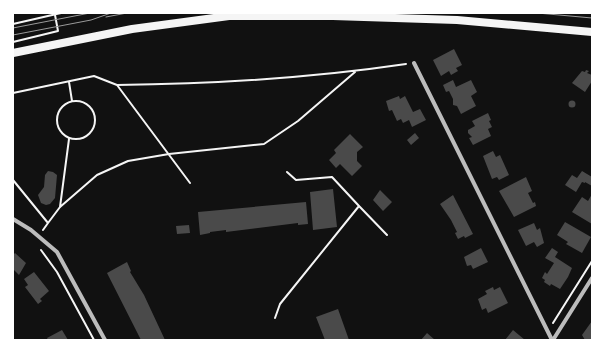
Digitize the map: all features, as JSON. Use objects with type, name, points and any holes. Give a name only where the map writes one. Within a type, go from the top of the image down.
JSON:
[{"type":"main road","points":[[13,54],[132,29],[229,16],[333,16],[457,20],[592,32]]},
{"type":"street","points":[[414,63],[552,340],[592,278]]},
{"type":"street","points":[[13,219],[38,235],[58,252],[105,340]]},
{"type":"path","points":[[13,24],[61,13]]},
{"type":"path","points":[[13,42],[58,31],[55,14]]},
{"type":"path","points":[[13,93],[94,76],[117,85],[190,84],[355,72],[414,63]]},
{"type":"path","points":[[38,235],[60,208],[97,175],[128,161],[169,154],[264,144],[298,121],[355,72]]},
{"type":"path","points":[[69,82],[72,101]]},
{"type":"path","points":[[117,85],[190,182]]},
{"type":"path","points":[[72,101],[84,102],[91,108],[96,119],[90,134],[81,140],[69,139],[59,131],[56,121],[61,107],[72,101]]},
{"type":"path","points":[[60,208],[69,139]]},
{"type":"path","points":[[287,172],[296,180],[332,177],[387,234]]},
{"type":"path","points":[[13,180],[48,224]]},
{"type":"path","points":[[275,318],[280,304],[359,206]]},
{"type":"path","points":[[40,248],[57,272],[94,340]]},
{"type":"path","points":[[547,332],[592,261]]},
{"type":"building","points":[[454,49],[462,65],[456,68],[458,71],[451,75],[449,71],[441,76],[433,60]]},
{"type":"building","points":[[586,70],[589,71],[587,73],[592,75],[592,81],[585,92],[572,83],[582,71],[585,72]]},
{"type":"building","points":[[453,80],[456,87],[471,80],[477,92],[471,96],[476,106],[461,114],[457,106],[453,105],[453,99],[449,91],[446,92],[443,85]]},
{"type":"building","points":[[399,96],[400,99],[405,96],[413,112],[420,109],[426,120],[412,127],[409,120],[403,123],[401,119],[397,121],[392,110],[389,111],[386,101]]},
{"type":"building","points":[[572,100],[575,101],[575,107],[572,108],[569,107],[568,104],[569,101]]},
{"type":"building","points":[[488,113],[491,120],[489,121],[492,127],[488,129],[491,136],[473,145],[469,138],[472,137],[468,133],[468,130],[475,126],[472,121]]},
{"type":"building","points":[[415,133],[419,138],[411,145],[407,140]]},
{"type":"building","points":[[350,134],[363,147],[357,152],[357,161],[362,166],[352,176],[340,164],[336,168],[329,160],[336,153],[334,150]]},
{"type":"building","points":[[493,151],[496,157],[500,155],[509,175],[499,180],[497,177],[492,179],[483,156]]},
{"type":"building","points":[[48,171],[57,175],[55,198],[50,204],[46,205],[41,203],[38,195],[44,187],[45,175]]},
{"type":"building","points":[[582,171],[592,177],[592,186],[582,182],[576,192],[565,185],[572,175],[577,178]]},
{"type":"building","points":[[526,177],[532,191],[528,193],[533,203],[535,202],[536,206],[514,217],[499,191]]},
{"type":"building","points":[[333,189],[337,227],[313,230],[310,192]]},
{"type":"building","points":[[380,190],[392,202],[383,211],[373,200]]},
{"type":"building","points":[[592,194],[592,224],[572,212],[582,197],[588,201]]},
{"type":"building","points":[[453,195],[473,234],[465,238],[464,236],[458,239],[455,233],[457,232],[451,220],[440,204]]},
{"type":"building","points":[[306,202],[308,224],[298,225],[298,223],[226,232],[226,230],[200,235],[198,212]]},
{"type":"building","points":[[565,222],[591,237],[582,253],[566,244],[568,242],[557,235]]},
{"type":"building","points":[[534,223],[537,230],[540,228],[544,243],[537,247],[534,242],[526,246],[518,230]]},
{"type":"building","points":[[189,225],[190,233],[177,234],[176,226]]},
{"type":"building","points":[[481,248],[488,262],[473,269],[471,265],[467,266],[464,257]]},
{"type":"building","points":[[552,248],[558,252],[555,257],[572,268],[560,289],[551,284],[550,286],[544,282],[545,280],[542,278],[545,272],[547,274],[554,263],[545,258]]},
{"type":"building","points":[[15,253],[26,263],[19,275],[13,269],[13,255]]},
{"type":"building","points":[[127,262],[131,271],[130,272],[144,295],[165,340],[141,340],[107,273]]},
{"type":"building","points":[[34,272],[49,291],[40,299],[42,301],[38,304],[25,287],[28,285],[24,279]]},
{"type":"building","points":[[493,287],[494,290],[500,287],[508,303],[488,313],[486,308],[482,310],[478,299],[487,294],[485,291]]},
{"type":"building","points":[[338,309],[349,340],[325,340],[316,317]]},
{"type":"building","points":[[592,321],[592,340],[585,340],[582,335]]},
{"type":"building","points":[[62,330],[68,340],[48,340],[47,338]]},
{"type":"building","points":[[513,330],[525,340],[505,340]]},
{"type":"building","points":[[427,333],[435,340],[421,340]]},
{"type":"tram line","points":[[13,28],[90,13]]},
{"type":"tram line","points":[[13,35],[91,20],[111,13]]},
{"type":"tram line","points":[[106,17],[127,13]]},
{"type":"tram line","points":[[537,13],[592,18]]}]
